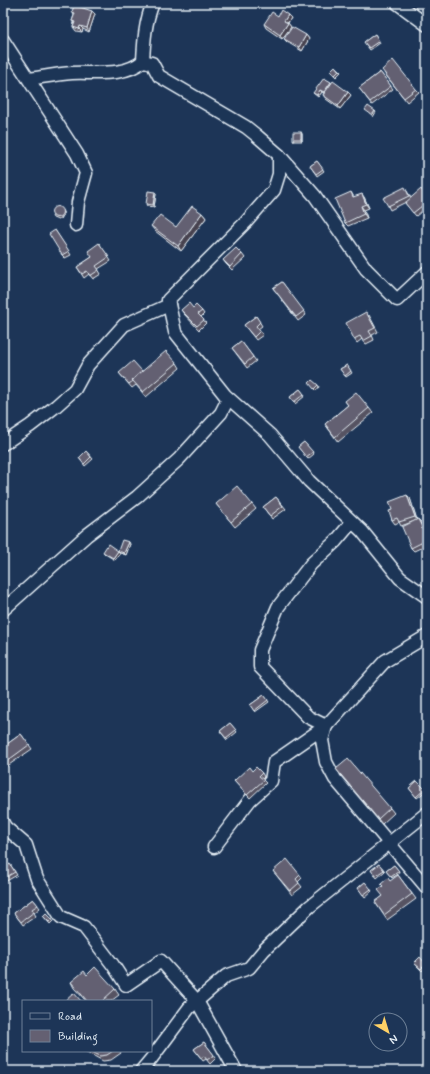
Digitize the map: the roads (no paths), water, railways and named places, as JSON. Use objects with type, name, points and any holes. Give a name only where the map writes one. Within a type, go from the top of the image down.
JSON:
[{"type":"street","points":[[143,61],[146,21],[153,3]]},
{"type":"street","points":[[397,3],[427,25]]},
{"type":"street","points":[[3,40],[77,154],[86,174],[78,202],[76,225]]},
{"type":"street","points":[[29,79],[71,73],[107,74],[135,67],[143,61],[152,63],[159,76],[246,127],[279,155],[315,196],[366,269],[397,300],[427,272]]},
{"type":"street","points":[[279,155],[279,174],[274,190],[246,222],[168,300],[175,332],[205,372],[228,399],[270,435],[309,481],[362,531],[400,578],[427,597]]},
{"type":"street","points":[[3,444],[35,422],[75,389],[88,365],[124,326],[169,305]]},
{"type":"street","points":[[3,610],[87,535],[137,497],[179,459],[221,413],[228,399]]},
{"type":"street","points":[[326,726],[308,716],[260,667],[260,650],[278,607],[311,564],[336,541],[352,522]]},
{"type":"street","points":[[214,848],[250,800],[271,781],[274,762],[326,726],[385,660],[427,636]]},
{"type":"street","points":[[326,726],[322,740],[326,762],[335,779],[427,888]]},
{"type":"street","points":[[141,1071],[189,1008],[226,976],[249,968],[264,950],[308,907],[427,813]]},
{"type":"street","points":[[3,823],[5,827],[26,845],[37,880],[61,917],[84,927],[113,965],[126,985],[161,961],[197,1001],[236,1071]]}]
